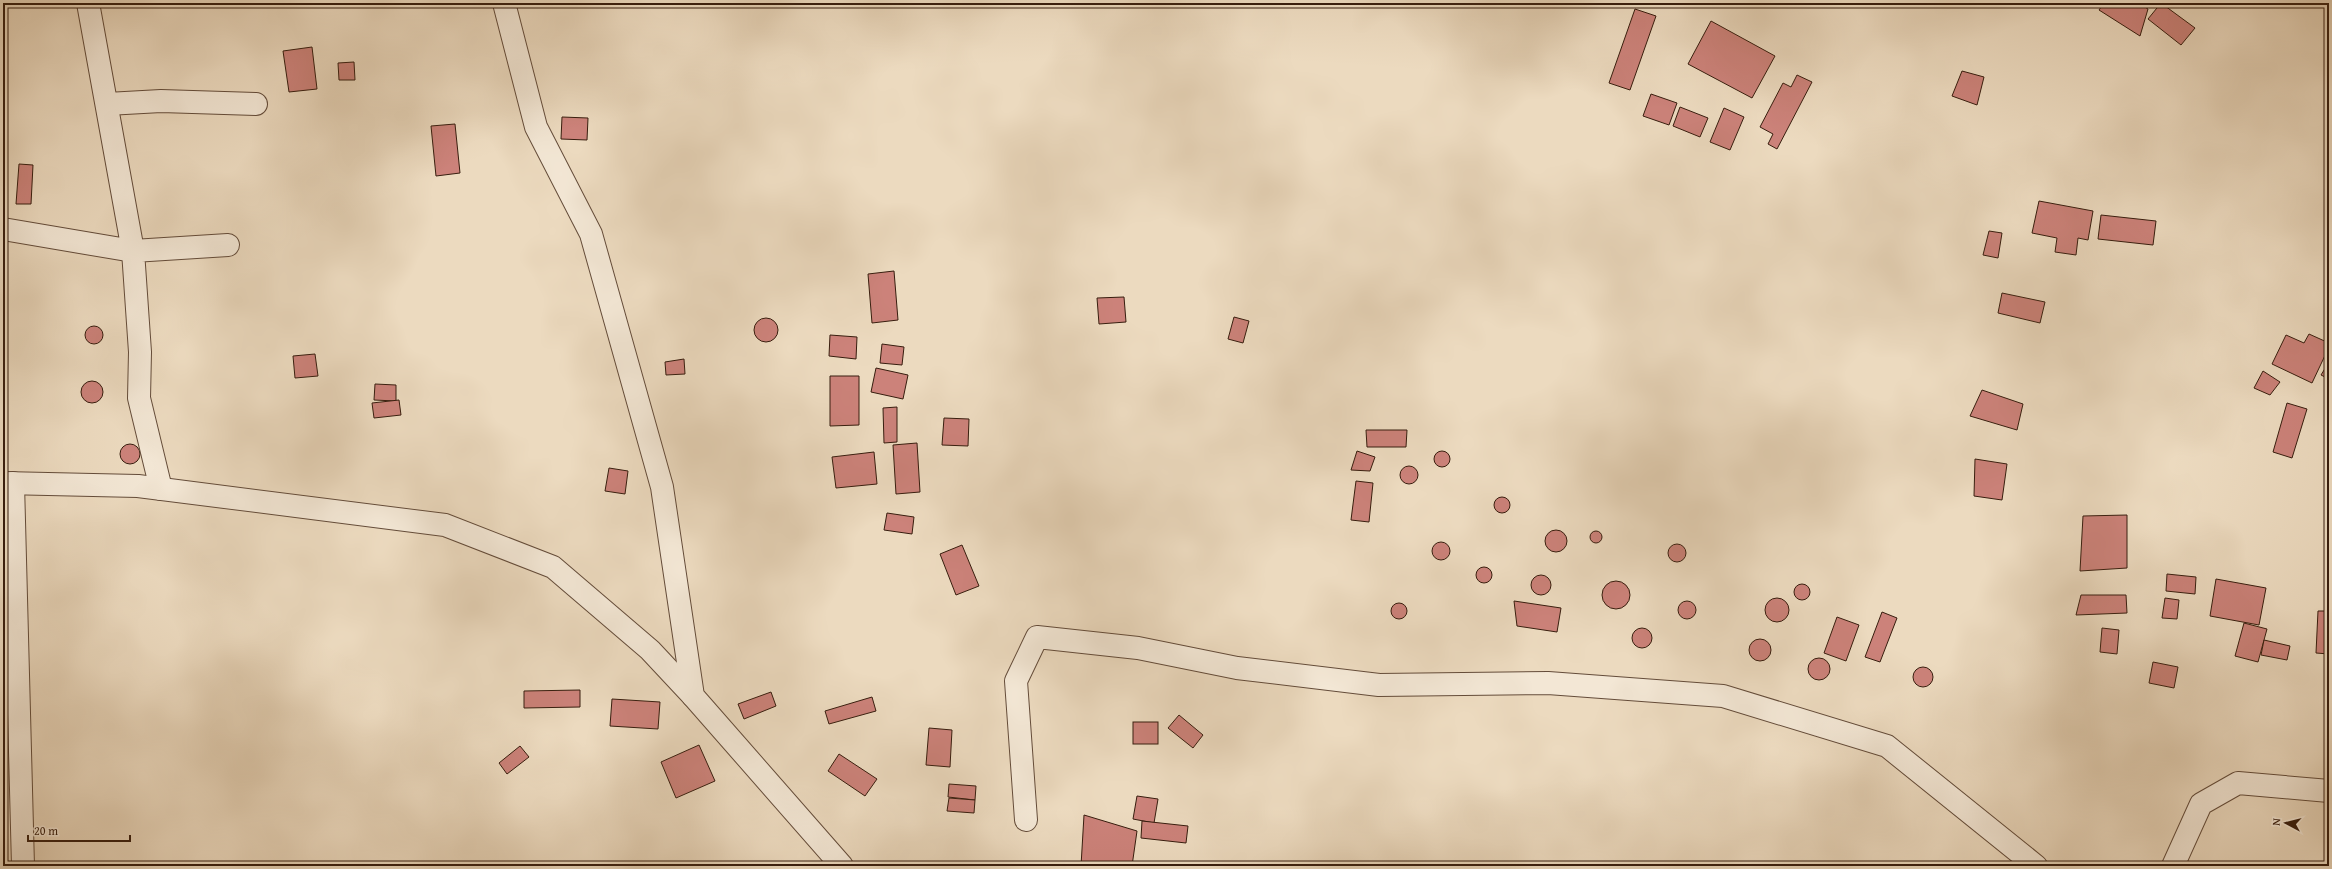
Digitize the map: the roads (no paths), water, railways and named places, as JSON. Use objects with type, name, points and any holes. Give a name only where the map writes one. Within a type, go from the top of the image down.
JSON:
[{"type":"street","points":[[88,3],[133,251],[140,352],[139,398],[161,489]]},
{"type":"street","points":[[504,3],[536,127],[591,234],[662,487],[693,696]]},
{"type":"street","points":[[107,104],[161,101],[256,104]]},
{"type":"street","points":[[3,230],[133,251],[228,245]]},
{"type":"street","points":[[22,866],[8,483],[138,486],[445,525],[553,567],[650,650],[693,696],[842,866]]},
{"type":"street","points":[[1026,820],[1016,681],[1037,637],[1138,648],[1237,668],[1379,685],[1548,684],[1723,696],[1887,746],[2036,866]]},
{"type":"street","points":[[2173,866],[2201,804],[2238,783],[2329,791]]}]
